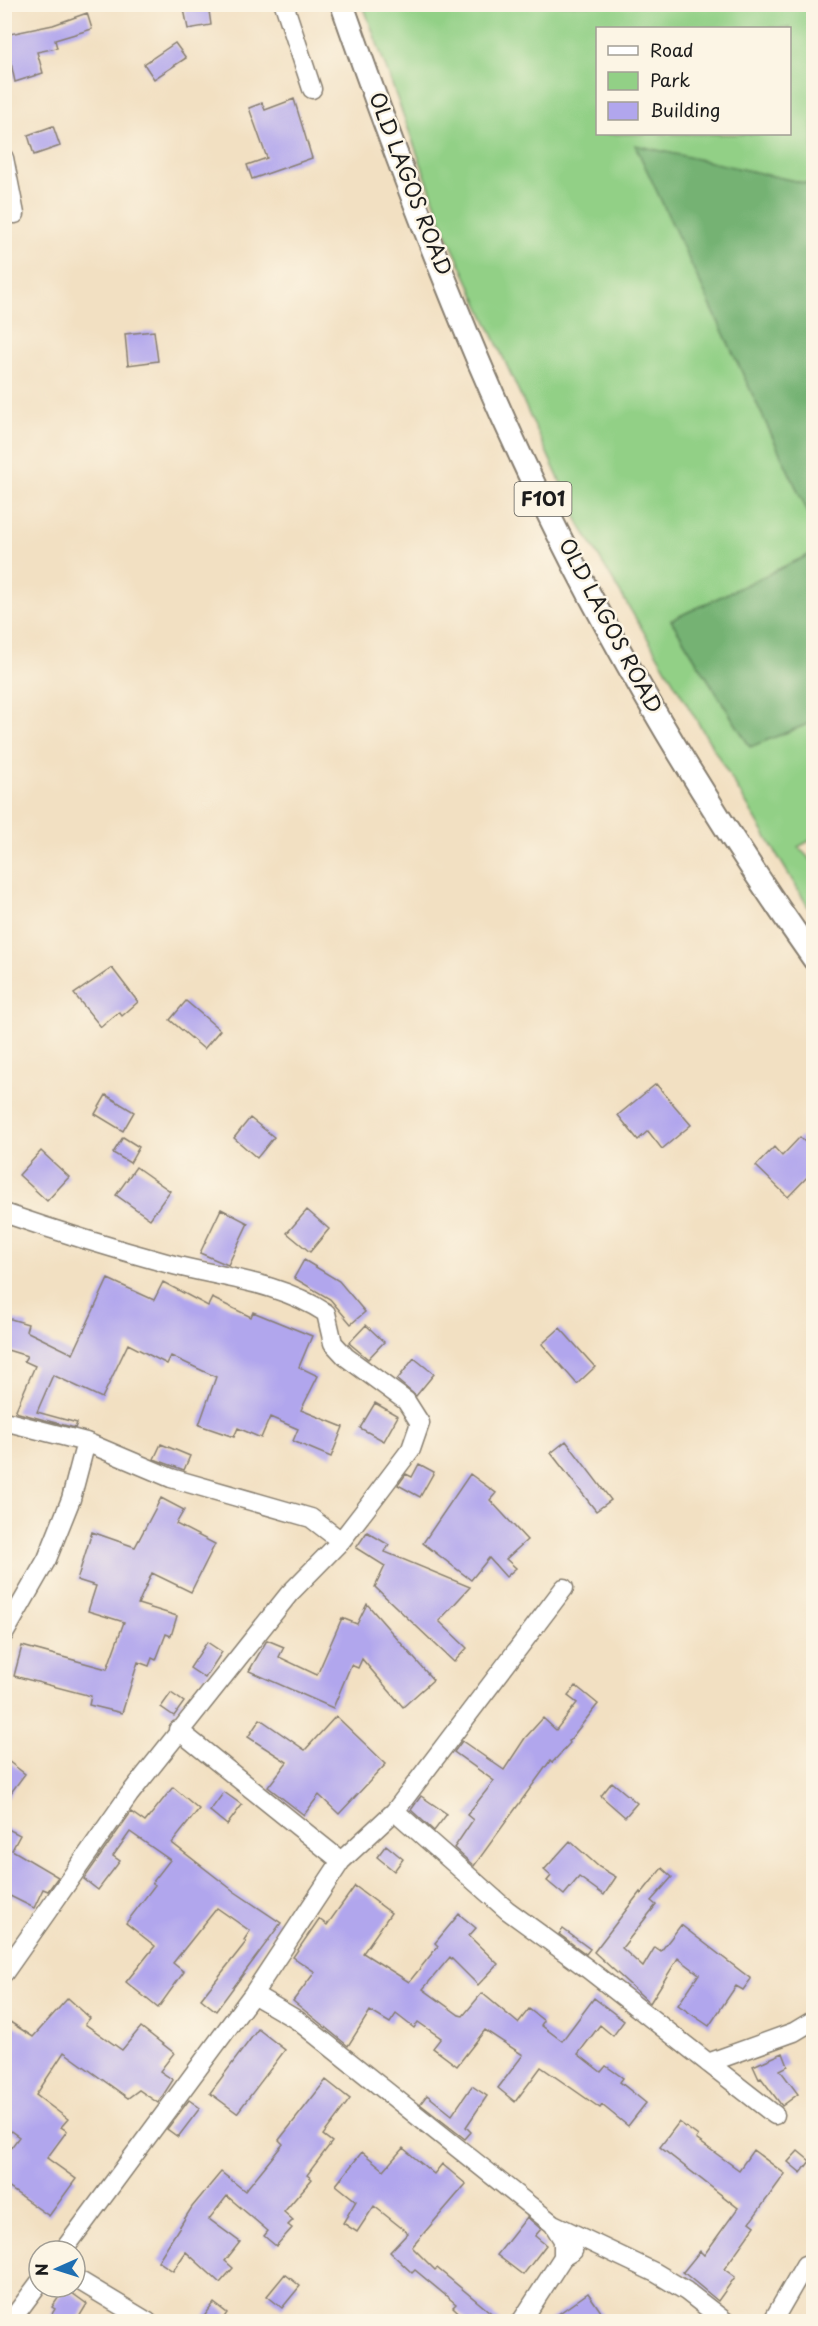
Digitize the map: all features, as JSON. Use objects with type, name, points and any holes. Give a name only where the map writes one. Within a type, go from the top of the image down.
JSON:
[{"type":"main road","name":"OLD LAGOS ROAD","points":[[342,4],[479,362],[577,568],[690,773],[813,959]]},
{"type":"street","points":[[284,4],[312,89]]},
{"type":"street","points":[[4,158],[15,214]]},
{"type":"street","points":[[4,1213],[170,1264],[282,1289],[306,1300],[326,1313],[333,1343],[346,1357],[406,1401],[420,1424],[411,1449],[341,1540],[289,1594],[217,1687],[178,1730],[10,1952],[4,1973]]},
{"type":"street","points":[[4,1421],[86,1442],[171,1478],[310,1518],[341,1540]]},
{"type":"street","points":[[4,1634],[47,1559],[71,1499],[86,1442]]},
{"type":"street","points":[[72,2239],[253,1994],[341,1861],[395,1811],[564,1588]]},
{"type":"street","points":[[178,1730],[341,1861]]},
{"type":"street","points":[[395,1811],[507,1910],[588,1969],[775,2115]]},
{"type":"street","points":[[253,1994],[297,2020],[553,2224],[686,2291],[726,2322]]},
{"type":"street","points":[[708,2063],[794,2032],[813,2020]]},
{"type":"street","points":[[553,2224],[563,2240],[563,2257]]},
{"type":"street","points":[[523,2320],[563,2257],[590,2241]]},
{"type":"street","points":[[772,2322],[806,2265]]},
{"type":"street","points":[[87,2285],[148,2322]]},
{"type":"street","points":[[10,2322],[27,2299]]},
{"type":"green space","points":[[363,5],[813,5],[813,185],[636,146],[813,523],[813,553],[671,620],[750,746],[813,722],[813,839],[798,847],[813,862],[813,915],[581,527],[447,235]]},
{"type":"green space","points":[[635,145],[813,185],[813,523]]},
{"type":"green space","points":[[813,553],[813,722],[750,747],[671,620]]},
{"type":"building","points":[[183,4],[208,4],[211,25],[188,29]]},
{"type":"building","points":[[87,13],[92,29],[55,40],[57,48],[37,52],[43,73],[15,82],[5,35],[53,25]]},
{"type":"building","points":[[175,43],[186,58],[154,79],[144,64]]},
{"type":"building","points":[[294,99],[312,158],[252,179],[247,165],[267,158],[249,108],[262,103],[265,110]]},
{"type":"building","points":[[53,126],[60,146],[34,155],[28,135]]},
{"type":"building","points":[[154,331],[158,361],[128,365],[125,334]]},
{"type":"building","points":[[112,968],[138,1002],[122,1016],[119,1012],[101,1027],[74,994]]},
{"type":"building","points":[[186,1001],[220,1030],[204,1049],[170,1020]]},
{"type":"building","points":[[656,1084],[691,1125],[662,1149],[648,1131],[638,1140],[618,1115]]},
{"type":"building","points":[[106,1095],[134,1112],[123,1131],[95,1114]]},
{"type":"building","points":[[250,1118],[274,1137],[257,1158],[234,1138]]},
{"type":"building","points":[[123,1137],[139,1147],[130,1163],[113,1153]]},
{"type":"building","points":[[800,1137],[813,1150],[813,1171],[788,1197],[756,1166],[774,1147],[782,1156]]},
{"type":"building","points":[[41,1151],[69,1177],[47,1201],[19,1175]]},
{"type":"building","points":[[136,1167],[170,1191],[150,1219],[116,1195]]},
{"type":"building","points":[[221,1209],[248,1223],[228,1265],[200,1253]]},
{"type":"building","points":[[307,1210],[329,1229],[310,1252],[287,1233]]},
{"type":"building","points":[[304,1260],[339,1281],[365,1312],[351,1324],[330,1299],[294,1278]]},
{"type":"building","points":[[108,1279],[154,1300],[163,1282],[208,1306],[212,1298],[251,1317],[253,1312],[312,1336],[299,1367],[318,1376],[301,1410],[343,1427],[331,1457],[293,1441],[298,1429],[270,1417],[261,1438],[238,1428],[234,1437],[199,1425],[216,1377],[171,1356],[167,1364],[128,1344],[102,1398],[53,1375],[37,1412],[77,1423],[75,1428],[15,1412],[35,1366],[24,1361],[27,1356],[4,1349],[4,1317],[28,1324],[26,1331],[73,1354]]},
{"type":"building","points":[[366,1325],[384,1342],[368,1359],[349,1343]]},
{"type":"building","points":[[560,1328],[595,1367],[577,1384],[542,1344]]},
{"type":"building","points":[[414,1358],[434,1374],[416,1396],[397,1380]]},
{"type":"building","points":[[375,1403],[398,1416],[384,1441],[360,1428]]},
{"type":"building","points":[[566,1441],[611,1500],[596,1511],[551,1453]]},
{"type":"building","points":[[161,1444],[190,1456],[184,1470],[154,1459]]},
{"type":"building","points":[[419,1464],[434,1472],[420,1497],[398,1485],[406,1474],[412,1477]]},
{"type":"building","points":[[470,1474],[496,1493],[490,1500],[527,1540],[506,1559],[516,1568],[506,1577],[489,1558],[471,1580],[423,1543]]},
{"type":"building","points":[[161,1498],[184,1510],[176,1524],[215,1544],[191,1592],[152,1573],[138,1604],[177,1616],[171,1636],[166,1634],[156,1660],[152,1658],[149,1666],[138,1662],[122,1713],[89,1705],[91,1696],[14,1676],[22,1646],[107,1669],[124,1622],[88,1611],[96,1586],[77,1580],[92,1532],[135,1547]]},
{"type":"building","points":[[367,1532],[389,1545],[385,1552],[470,1587],[439,1621],[467,1648],[454,1662],[375,1587],[385,1566],[356,1548]]},
{"type":"building","points":[[367,1604],[433,1680],[403,1707],[362,1659],[358,1668],[351,1665],[333,1708],[249,1671],[267,1640],[284,1647],[279,1657],[317,1675],[342,1618],[357,1624]]},
{"type":"building","points":[[207,1642],[222,1652],[205,1678],[190,1668]]},
{"type":"building","points":[[576,1686],[598,1704],[569,1741],[570,1743],[552,1763],[550,1761],[474,1866],[454,1848],[473,1820],[467,1815],[494,1781],[454,1752],[462,1741],[504,1770],[525,1738],[543,1718],[556,1730],[577,1703],[568,1696]]},
{"type":"building","points":[[171,1693],[184,1702],[174,1716],[161,1707]]},
{"type":"building","points":[[336,1716],[386,1764],[339,1814],[319,1795],[304,1815],[268,1787],[287,1762],[248,1737],[260,1719],[305,1750]]},
{"type":"building","points":[[4,1758],[25,1774],[4,1802]]},
{"type":"building","points":[[612,1782],[637,1803],[625,1817],[601,1796]]},
{"type":"building","points":[[173,1787],[199,1809],[172,1843],[235,1892],[281,1923],[216,2011],[201,1999],[246,1942],[244,1940],[250,1931],[217,1908],[173,1963],[184,1972],[158,2008],[126,1982],[155,1946],[126,1923],[155,1885],[152,1883],[170,1860],[130,1832],[113,1856],[120,1861],[98,1890],[84,1879],[131,1812],[145,1822]]},
{"type":"building","points":[[224,1792],[242,1805],[227,1825],[210,1811]]},
{"type":"building","points":[[421,1796],[447,1814],[434,1831],[411,1810]]},
{"type":"building","points":[[4,1827],[20,1835],[12,1850],[58,1877],[48,1891],[43,1889],[34,1908],[4,1893]]},
{"type":"building","points":[[570,1841],[599,1867],[616,1877],[604,1895],[579,1877],[564,1895],[547,1881],[551,1876],[544,1870]]},
{"type":"building","points":[[386,1845],[403,1859],[394,1871],[377,1857]]},
{"type":"building","points":[[662,1868],[672,1877],[651,1901],[656,1905],[622,1948],[643,1967],[655,1947],[661,1951],[681,1925],[751,1979],[743,1990],[736,1986],[709,2026],[678,2005],[699,1974],[678,1958],[650,2003],[594,1952],[640,1892],[641,1894]]},
{"type":"building","points":[[355,1886],[391,1913],[363,1953],[409,1982],[438,1946],[435,1943],[459,1914],[476,1928],[469,1936],[498,1964],[478,1985],[450,1957],[423,1989],[459,2015],[463,2016],[482,1993],[518,2023],[529,2009],[544,2021],[541,2025],[562,2041],[594,1998],[624,2021],[613,2036],[600,2025],[578,2054],[601,2072],[606,2066],[623,2078],[620,2082],[646,2103],[628,2126],[602,2105],[600,2108],[541,2067],[515,2102],[498,2088],[523,2055],[485,2030],[457,2066],[433,2048],[441,2038],[418,2022],[414,2028],[396,2014],[390,2023],[370,2011],[348,2046],[293,2001],[315,1972],[293,1957],[319,1919],[327,1925]]},
{"type":"building","points":[[563,1929],[590,1949],[586,1954],[559,1934]]},
{"type":"building","points":[[68,1998],[90,2018],[85,2024],[122,2050],[141,2027],[174,2053],[160,2071],[173,2080],[158,2103],[139,2090],[128,2098],[64,2052],[36,2095],[68,2119],[61,2127],[67,2131],[47,2158],[76,2179],[49,2216],[4,2184],[4,2157],[19,2137],[4,2126],[4,2018],[33,2037]]},
{"type":"building","points":[[258,2029],[285,2050],[237,2113],[210,2093]]},
{"type":"building","points":[[783,2053],[788,2066],[780,2070],[798,2094],[782,2106],[761,2078],[759,2079],[753,2066]]},
{"type":"building","points":[[326,2080],[350,2099],[323,2135],[332,2142],[307,2175],[312,2179],[284,2212],[293,2220],[288,2225],[292,2228],[276,2246],[264,2236],[268,2231],[227,2196],[209,2219],[240,2242],[225,2261],[233,2268],[220,2283],[186,2252],[173,2271],[158,2261],[192,2207],[221,2172],[245,2191],[283,2144],[279,2140]]},
{"type":"building","points":[[472,2086],[487,2096],[466,2127],[471,2132],[465,2139],[420,2104],[427,2095],[452,2115]]},
{"type":"building","points":[[189,2100],[200,2108],[178,2137],[167,2129]]},
{"type":"building","points":[[679,2122],[698,2136],[696,2139],[739,2170],[753,2150],[785,2174],[750,2222],[755,2226],[724,2269],[735,2277],[718,2301],[683,2272],[700,2251],[704,2255],[738,2208],[660,2147]]},
{"type":"building","points":[[403,2148],[434,2174],[442,2164],[466,2184],[412,2247],[435,2270],[437,2268],[502,2322],[469,2322],[453,2307],[456,2304],[415,2270],[412,2273],[390,2252],[408,2233],[374,2206],[357,2232],[343,2223],[356,2201],[336,2185],[362,2152],[384,2170]]},
{"type":"building","points":[[798,2151],[810,2161],[801,2173],[788,2162]]},
{"type":"building","points":[[527,2217],[541,2229],[535,2236],[546,2245],[523,2275],[497,2255]]},
{"type":"building","points":[[285,2274],[300,2286],[282,2308],[267,2296]]},
{"type":"building","points":[[588,2293],[608,2322],[547,2322]]},
{"type":"building","points":[[57,2299],[80,2299],[87,2304],[76,2322],[47,2322],[55,2309],[52,2307]]},
{"type":"building","points":[[214,2303],[227,2313],[221,2322],[200,2322]]}]
